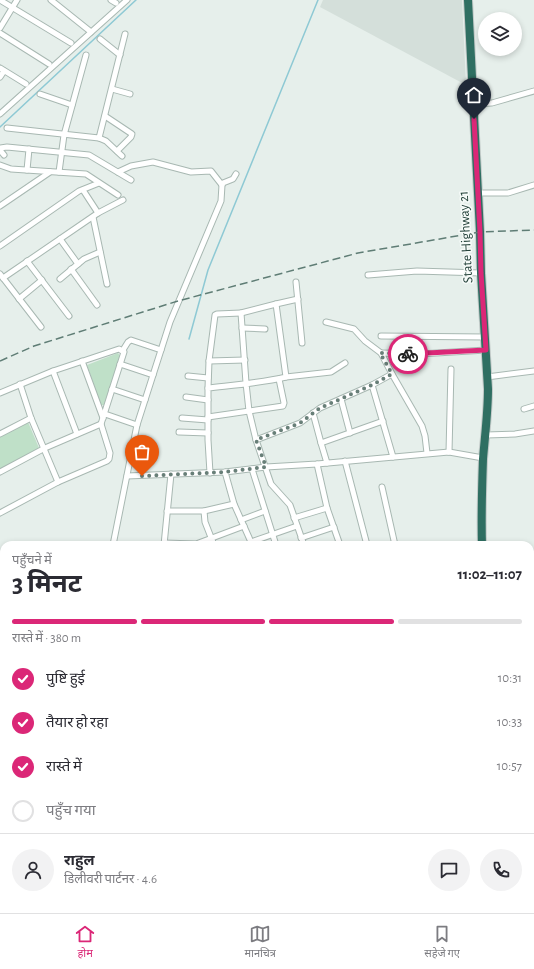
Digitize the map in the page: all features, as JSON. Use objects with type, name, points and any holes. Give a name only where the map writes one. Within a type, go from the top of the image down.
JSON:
[{"type":"highway","name":"State Highway 21","points":[[468,0],[488,408],[483,458],[482,541]]},
{"type":"street","points":[[0,0],[70,43]]},
{"type":"street","points":[[0,28],[17,0]]},
{"type":"street","points":[[51,0],[91,32]]},
{"type":"street","points":[[0,114],[127,0]]},
{"type":"street","points":[[0,33],[49,64]]},
{"type":"street","points":[[100,138],[125,34]]},
{"type":"street","points":[[100,39],[120,55]]},
{"type":"street","points":[[59,172],[64,134],[86,55]]},
{"type":"street","points":[[0,77],[2,70],[26,84]]},
{"type":"street","points":[[112,89],[130,94]]},
{"type":"street","points":[[474,104],[492,103],[534,91]]},
{"type":"street","points":[[40,94],[72,105]]},
{"type":"street","points":[[105,116],[132,134],[116,150]]},
{"type":"street","points":[[7,128],[100,138],[106,141],[122,156]]},
{"type":"street","points":[[4,155],[0,149],[7,147],[93,156],[131,180]]},
{"type":"street","points":[[27,170],[29,149]]},
{"type":"street","points":[[114,541],[137,425],[161,350],[184,288],[221,200],[222,185],[211,171],[192,172],[153,162],[131,166],[118,172]]},
{"type":"street","points":[[0,165],[11,169],[86,174],[118,194]]},
{"type":"street","points":[[0,206],[51,171]]},
{"type":"street","points":[[222,185],[223,183],[233,179],[236,174]]},
{"type":"street","points":[[0,246],[83,190],[99,183]]},
{"type":"street","points":[[477,193],[508,193],[534,185]]},
{"type":"street","points":[[83,190],[98,213]]},
{"type":"street","points":[[41,327],[2,276],[27,262],[98,213],[123,200]]},
{"type":"street","points":[[93,217],[107,284]]},
{"type":"street","points":[[60,239],[78,264]]},
{"type":"street","points":[[60,279],[78,264],[100,252]]},
{"type":"street","points":[[27,262],[70,316]]},
{"type":"street","points":[[71,269],[97,305]]},
{"type":"street","points":[[368,275],[417,271],[481,273]]},
{"type":"street","points":[[19,299],[42,280]]},
{"type":"street","points":[[296,282],[302,342]]},
{"type":"street","points":[[210,472],[208,378],[215,315],[241,313],[298,299]]},
{"type":"street","points":[[276,304],[286,377]]},
{"type":"street","points":[[241,313],[249,411],[256,440],[271,484],[288,502],[302,541]]},
{"type":"street","points":[[326,322],[354,329],[365,341],[380,353],[422,426],[427,453]]},
{"type":"street","points":[[242,328],[266,329]]},
{"type":"street","points":[[381,336],[485,337]]},
{"type":"street","points":[[0,513],[58,482],[109,459],[110,453],[101,424],[124,354],[123,350],[131,340],[161,350]]},
{"type":"street","points":[[0,393],[53,371],[119,349],[123,350]]},
{"type":"street","points":[[380,353],[420,354],[486,350]]},
{"type":"street","points":[[209,361],[245,360]]},
{"type":"street","points":[[82,361],[104,416]]},
{"type":"street","points":[[208,388],[331,372],[345,363]]},
{"type":"street","points":[[120,364],[153,375]]},
{"type":"street","points":[[449,452],[451,369]]},
{"type":"street","points":[[53,371],[77,434]]},
{"type":"street","points":[[487,377],[534,371]]},
{"type":"street","points":[[256,440],[300,423],[320,408],[372,385],[392,374]]},
{"type":"street","points":[[188,376],[208,378]]},
{"type":"street","points":[[182,418],[208,418],[283,406],[284,403],[279,379]]},
{"type":"street","points":[[20,384],[31,418],[45,448],[58,482]]},
{"type":"street","points":[[372,385],[393,456]]},
{"type":"street","points":[[112,389],[145,400]]},
{"type":"street","points":[[186,397],[208,400]]},
{"type":"street","points":[[341,399],[350,433]]},
{"type":"street","points":[[524,409],[534,406]]},
{"type":"street","points":[[313,413],[327,463]]},
{"type":"street","points":[[104,416],[137,425]]},
{"type":"street","points":[[0,434],[31,418]]},
{"type":"street","points":[[321,444],[383,421]]},
{"type":"street","points":[[0,472],[45,448],[101,424]]},
{"type":"street","points":[[486,435],[515,434],[534,431]]},
{"type":"street","points":[[179,432],[208,433]]},
{"type":"street","points":[[127,476],[225,472],[427,453],[456,452],[483,458]]},
{"type":"street","points":[[345,461],[366,541]]},
{"type":"street","points":[[317,464],[327,508],[338,541]]},
{"type":"street","points":[[252,469],[275,541]]},
{"type":"street","points":[[225,472],[234,504],[250,541]]},
{"type":"street","points":[[164,541],[171,474]]},
{"type":"street","points":[[382,487],[395,541]]},
{"type":"street","points":[[167,511],[204,511],[234,504]]},
{"type":"street","points":[[294,518],[327,508]]},
{"type":"street","points":[[204,511],[205,522],[211,539]]},
{"type":"street","points":[[241,520],[265,512]]},
{"type":"street","points":[[205,541],[244,526]]},
{"type":"street","points":[[256,541],[297,526]]},
{"type":"street","points":[[301,538],[334,527]]},
{"type":"shaded area","points":[[323,0],[462,0],[466,85],[320,7]]},
{"type":"green space","points":[[118,353],[120,356],[104,405],[101,405],[87,365]]},
{"type":"green space","points":[[28,422],[39,448],[0,471],[0,437]]},
{"type":"waterway","points":[[0,127],[136,0]]},
{"type":"waterway","points":[[189,339],[208,270],[318,0]]},
{"type":"railway","points":[[0,361],[34,346],[178,301],[358,253],[480,232],[534,230]]},
{"type":"way so far","points":[[142,476],[225,472],[266,467],[256,440],[300,423],[320,408],[372,385],[392,374],[380,353],[408,354]]},
{"type":"route","points":[[408,354],[486,350],[474,119]]}]
